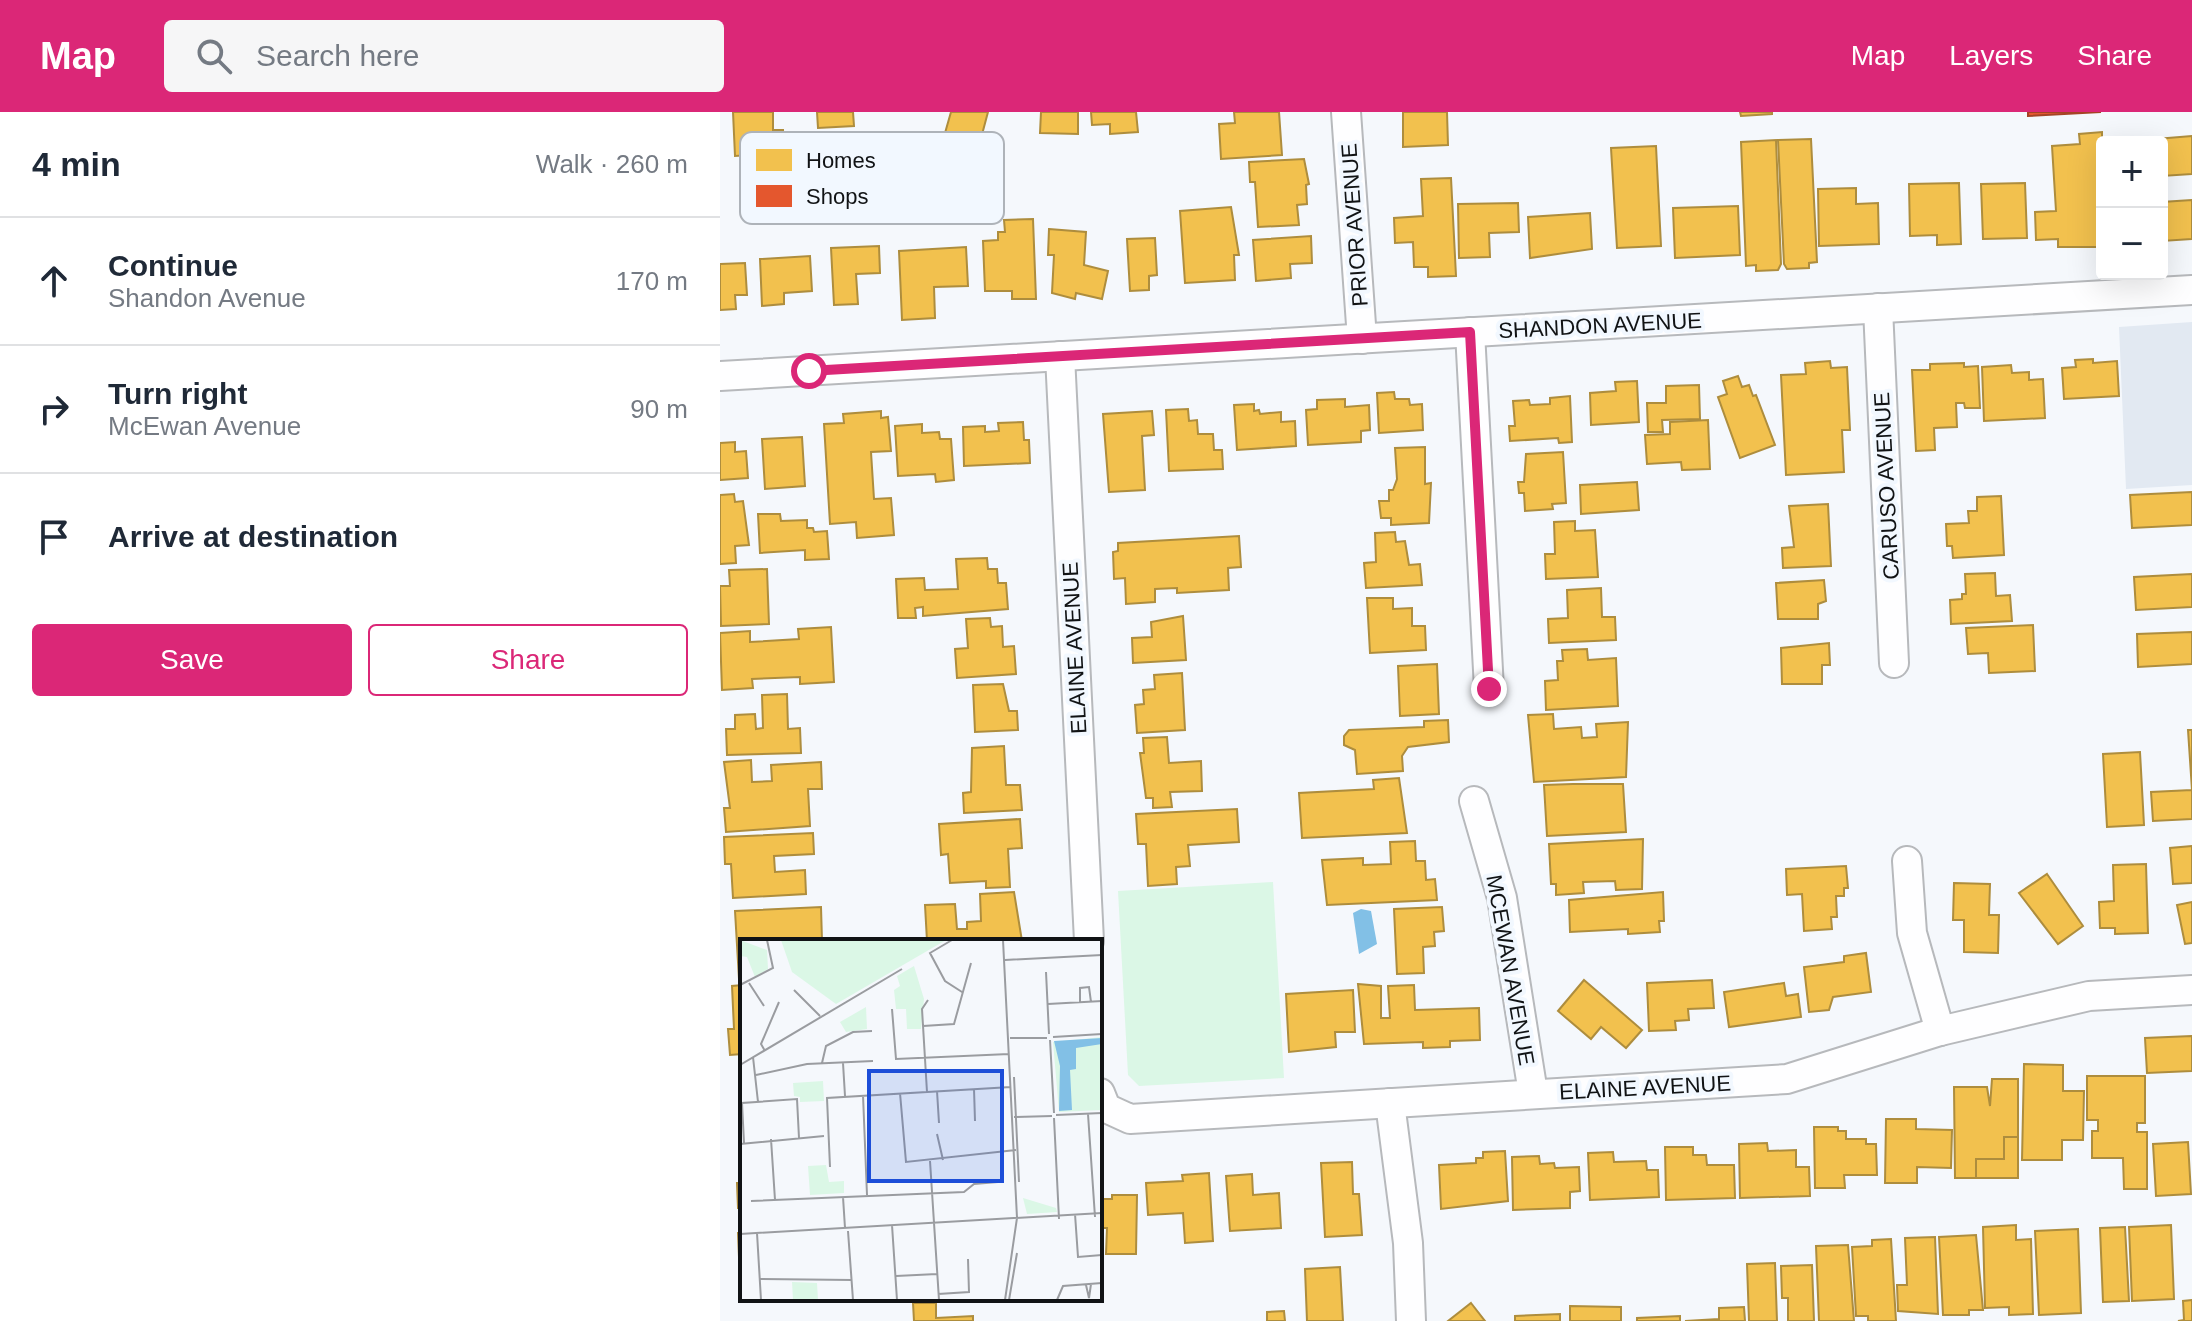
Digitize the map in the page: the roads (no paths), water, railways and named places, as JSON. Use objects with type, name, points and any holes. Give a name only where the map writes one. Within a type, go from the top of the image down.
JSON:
[{"type":"street","name":"PRIOR AVENUE","points":[[1346,112],[1362,339]]},
{"type":"street","name":"SHANDON AVENUE","points":[[720,376],[2192,290]]},
{"type":"street","name":"CARUSO AVENUE","points":[[1878,308],[1894,663]]},
{"type":"street","points":[[1470,332],[1489,689]]},
{"type":"street","name":"ELAINE AVENUE","points":[[1060,356],[1089,939]]},
{"type":"street","name":"MCEWAN AVENUE","points":[[1474,801],[1502,898],[1533,1093]]},
{"type":"street","points":[[1907,861],[1912,933],[1940,1031]]},
{"type":"street","name":"ELAINE AVENUE","points":[[1102,1098],[1106,1108],[1130,1119],[1787,1079],[1940,1031],[2089,996],[2192,990]]},
{"type":"street","points":[[1390,1103],[1408,1243],[1411,1321]]},
{"type":"water","points":[[1361,909],[1371,911],[1377,944],[1359,954],[1353,913]]}]
